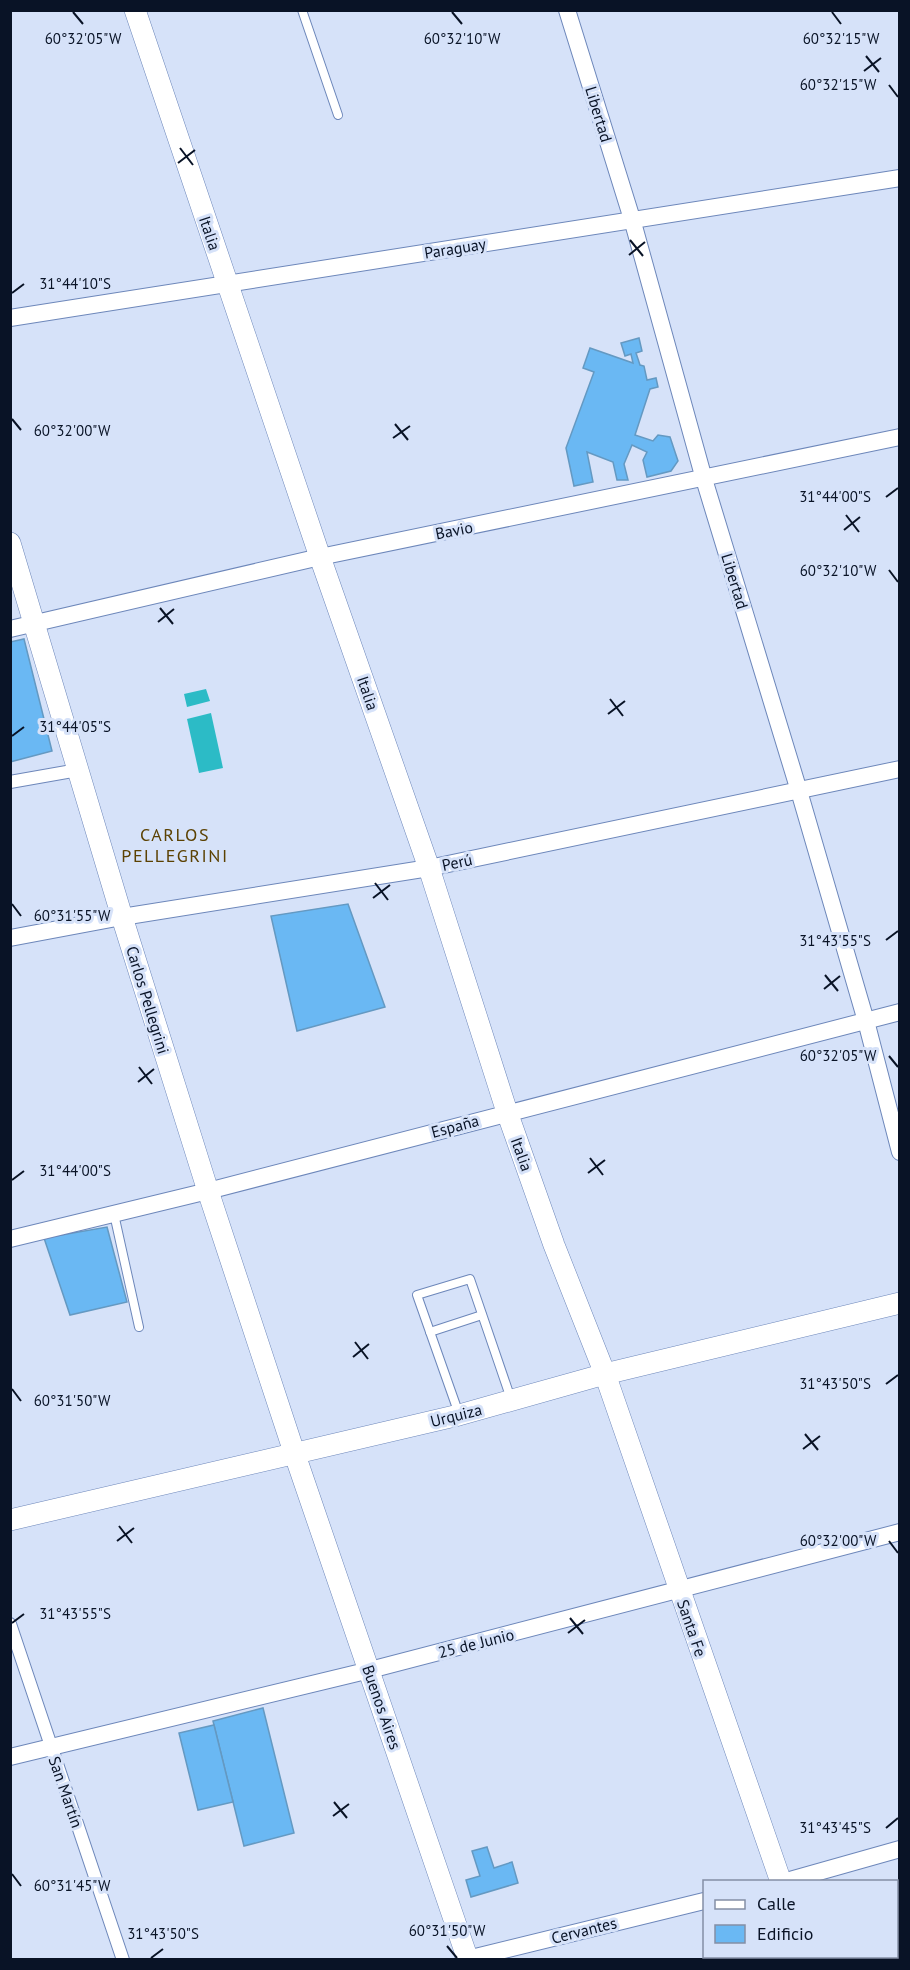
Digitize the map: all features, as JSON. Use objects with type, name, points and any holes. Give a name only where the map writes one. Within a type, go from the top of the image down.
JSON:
[{"type":"street","name":"Italia","points":[[135,10],[320,557],[429,868],[507,1112],[554,1245],[605,1374]]},
{"type":"street","name":"Libertad","points":[[567,10],[632,219],[704,479],[799,791],[866,1021],[900,1152]]},
{"type":"street","name":"Paraguay","points":[[10,318],[900,178]]},
{"type":"street","name":"Bavio","points":[[10,630],[320,557],[900,437]]},
{"type":"street","name":"Carlos Pellegrini","points":[[10,543],[122,917],[208,1191],[295,1455]]},
{"type":"street","name":"Perú","points":[[10,938],[122,917],[429,868],[900,769]]},
{"type":"street","points":[[10,782],[78,770]]},
{"type":"street","name":"España","points":[[10,1239],[208,1191],[900,1012]]},
{"type":"street","name":"Urquiza","points":[[10,1520],[295,1455],[605,1374],[900,1303]]},
{"type":"street","name":"Santa Fe","points":[[605,1374],[782,1880]]},
{"type":"street","name":"Buenos Aires","points":[[295,1455],[370,1670],[466,1959]]},
{"type":"street","name":"25 de Junio","points":[[10,1756],[370,1670],[900,1532]]},
{"type":"street","name":"San Martín","points":[[10,1624],[123,1959]]},
{"type":"street","points":[[786,1880],[900,1849]]},
{"type":"street","name":"Cervantes","points":[[466,1959],[703,1901]]},
{"type":"lane","points":[[302,10],[338,115]]},
{"type":"lane","points":[[114,1214],[139,1327]]},
{"type":"lane","points":[[459,1414],[417,1295],[470,1279],[512,1400]]},
{"type":"lane","points":[[430,1332],[482,1315]]},
{"type":"water","points":[[206,689],[210,701],[187,707],[184,694]]},
{"type":"water","points":[[211,713],[223,768],[199,773],[187,719]]},
{"type":"building","points":[[639,338],[642,351],[636,353],[640,365],[644,366],[647,380],[656,378],[658,387],[650,389],[635,435],[653,441],[658,435],[670,437],[678,461],[671,471],[647,477],[643,460],[647,452],[632,445],[624,464],[628,480],[617,480],[613,462],[587,452],[593,482],[574,486],[566,448],[594,372],[583,368],[590,348],[633,363],[631,354],[625,356],[621,343]]},
{"type":"building","points":[[24,639],[52,751],[10,762],[10,642]]},
{"type":"building","points":[[348,904],[385,1007],[297,1031],[271,916]]},
{"type":"building","points":[[107,1227],[127,1302],[70,1315],[44,1238]]},
{"type":"building","points":[[263,1708],[294,1833],[244,1846],[213,1721]]},
{"type":"building","points":[[214,1725],[233,1802],[198,1810],[179,1733]]},
{"type":"building","points":[[487,1847],[494,1868],[512,1862],[518,1883],[471,1897],[466,1880],[480,1876],[472,1851]]},
{"type":"district","name":"CARLOS PELLEGRINI","points":[[175,844]]}]
